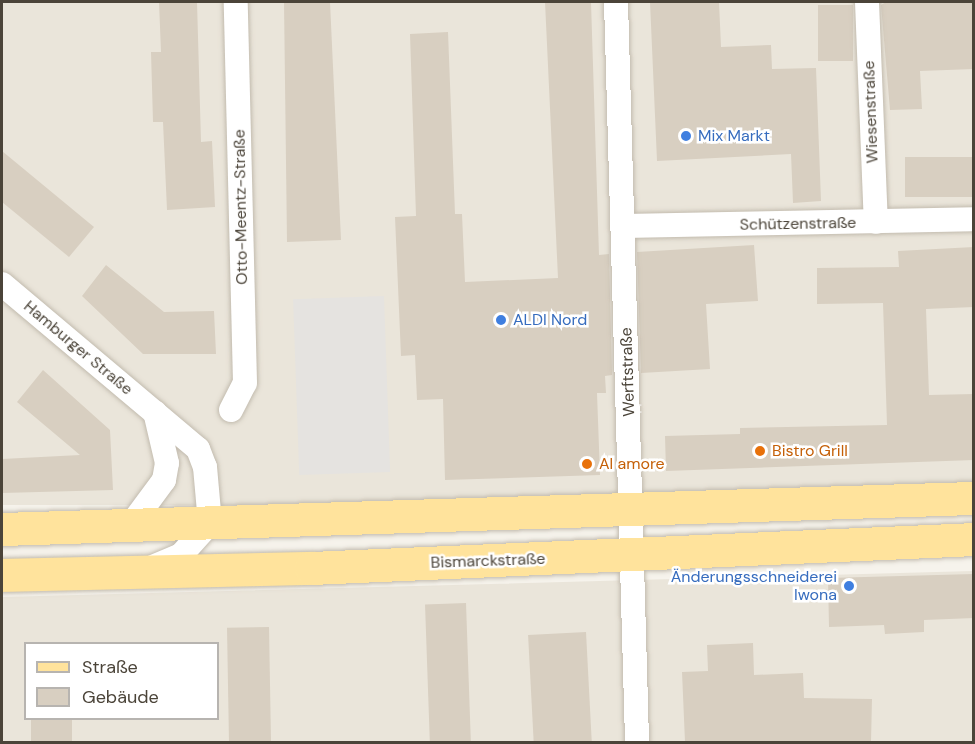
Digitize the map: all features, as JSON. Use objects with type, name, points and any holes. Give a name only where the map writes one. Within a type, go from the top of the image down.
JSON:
[{"type":"main road","points":[[2,529],[633,507],[974,498]]},
{"type":"main road","name":"Bismarckstraße","points":[[2,575],[634,555],[974,539]]},
{"type":"street","name":"Otto-Meentz-Straße","points":[[231,410],[245,383],[236,2]]},
{"type":"street","name":"Werftstraße","points":[[616,2],[633,507],[637,742]]},
{"type":"street","name":"Wiesenstraße","points":[[867,2],[876,222]]},
{"type":"street","name":"Schützenstraße","points":[[623,226],[974,219]]},
{"type":"street","name":"Hamburger Straße","points":[[2,284],[198,449],[210,523]]},
{"type":"street","points":[[130,526],[164,480],[166,463],[155,412]]},
{"type":"street","points":[[145,571],[181,555],[210,523]]},
{"type":"shaded area","points":[[2,2],[973,2],[973,505],[2,505]]},
{"type":"shaded area","points":[[384,296],[390,472],[299,475],[293,299]]},
{"type":"shaded area","points":[[973,571],[973,742],[2,742],[2,597]]},
{"type":"building","points":[[159,2],[197,2],[201,142],[212,141],[215,207],[167,210],[163,122],[153,122],[151,52],[161,52]]},
{"type":"building","points":[[284,2],[330,2],[341,240],[287,242]]},
{"type":"building","points":[[545,2],[591,2],[599,255],[609,254],[612,375],[605,376],[606,393],[597,393],[600,475],[445,480],[443,399],[417,400],[415,355],[401,356],[395,217],[416,216],[410,34],[448,32],[455,214],[462,214],[465,282],[558,278]]},
{"type":"building","points":[[650,2],[719,2],[721,47],[771,45],[772,69],[816,68],[821,201],[793,203],[791,154],[657,161]]},
{"type":"building","points":[[886,2],[974,2],[974,69],[920,71],[922,109],[890,110],[881,5]]},
{"type":"building","points":[[818,5],[853,5],[853,61],[818,61]]},
{"type":"building","points":[[2,151],[94,227],[69,257],[2,202]]},
{"type":"building","points":[[905,157],[974,157],[974,197],[905,197]]},
{"type":"building","points":[[754,245],[758,301],[706,304],[710,369],[641,373],[637,252]]},
{"type":"building","points":[[974,247],[974,307],[926,309],[929,395],[974,394],[974,460],[666,471],[665,436],[740,434],[740,428],[887,425],[883,303],[817,304],[817,268],[899,267],[898,251]]},
{"type":"building","points":[[106,265],[164,312],[214,311],[216,354],[143,354],[82,296]]},
{"type":"building","points":[[43,370],[110,430],[113,490],[2,493],[2,459],[80,455],[17,402]]},
{"type":"building","points":[[974,574],[974,618],[924,620],[924,632],[885,634],[884,625],[829,627],[828,578]]},
{"type":"building","points":[[466,603],[471,742],[430,742],[425,604]]},
{"type":"building","points":[[269,627],[271,742],[229,742],[227,628]]},
{"type":"building","points":[[586,632],[592,742],[534,742],[528,635]]},
{"type":"building","points":[[753,643],[754,675],[803,673],[804,698],[872,699],[871,742],[685,742],[682,672],[708,671],[707,645]]},
{"type":"building","points":[[31,720],[72,720],[72,742],[31,742]]},
{"type":"place","name":"Mix Markt","points":[[686,136]]},
{"type":"place","name":"ALDI Nord","points":[[501,320]]},
{"type":"place","name":"Bistro Grill","points":[[760,451]]},
{"type":"place","name":"Al amore","points":[[587,464]]},
{"type":"place","name":"Änderungsschneiderei Iwona","points":[[849,586]]}]
